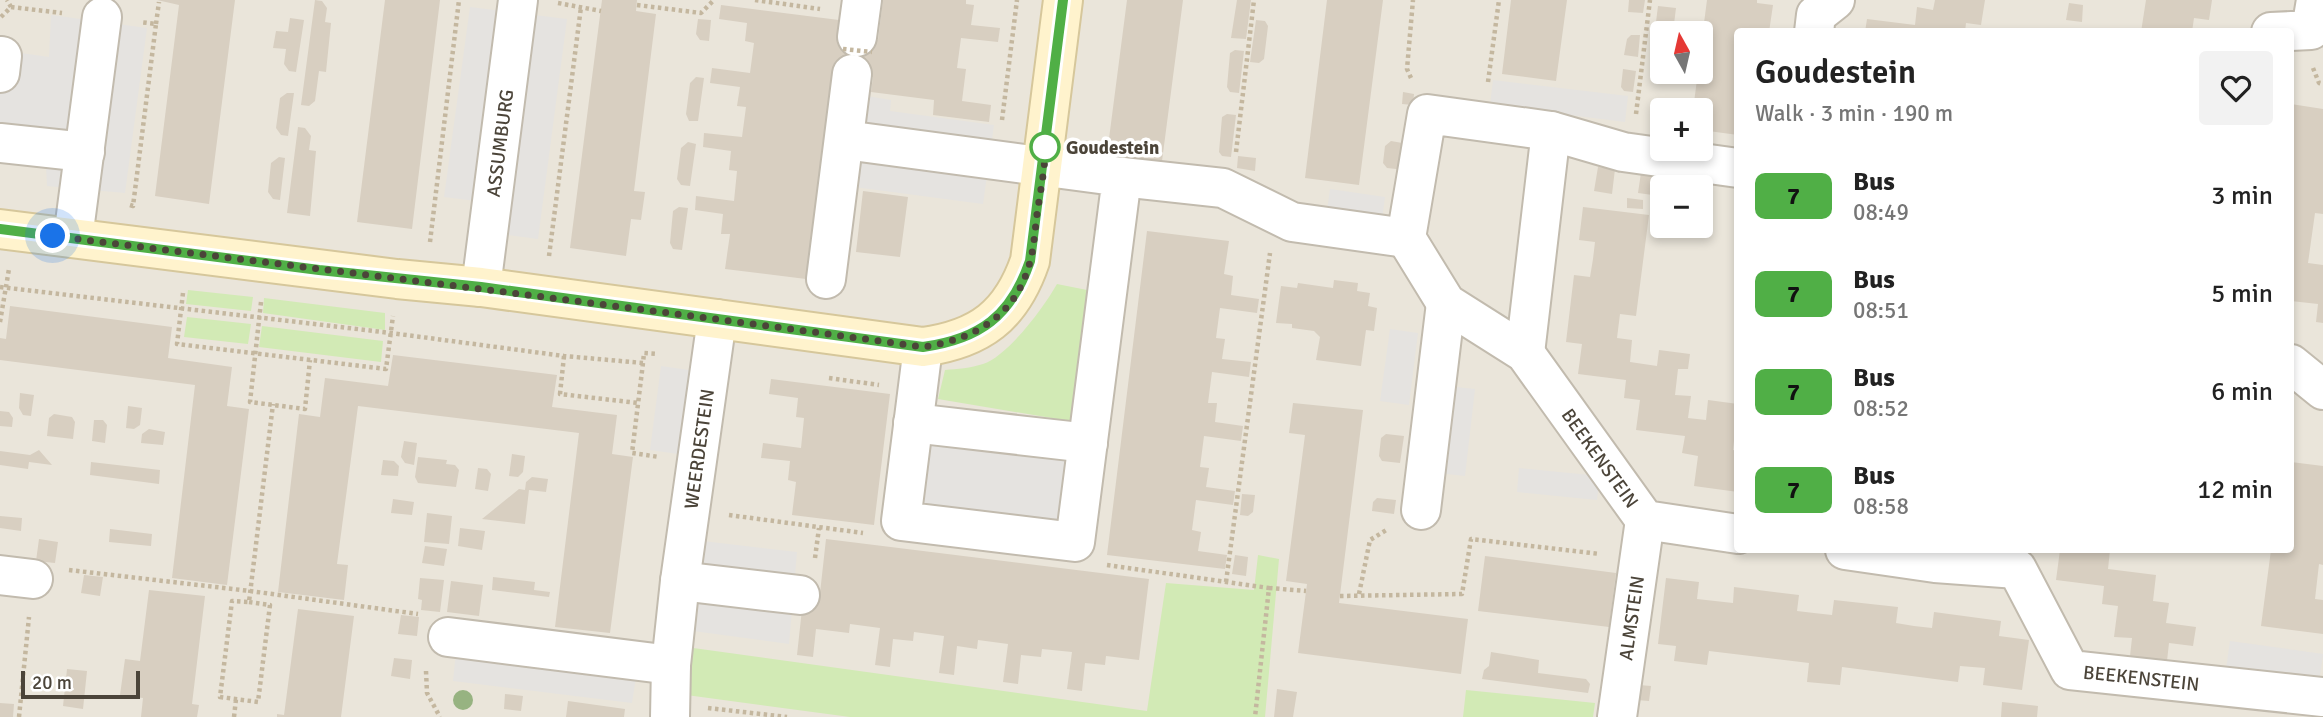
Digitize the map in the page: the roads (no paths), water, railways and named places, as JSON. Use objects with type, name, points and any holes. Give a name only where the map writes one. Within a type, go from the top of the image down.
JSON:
[{"type":"street","points":[[7,230],[188,254],[481,287],[923,347],[947,343],[969,336],[990,323],[1008,306],[1022,285],[1030,261],[1044,165],[1063,0]]},
{"type":"street","points":[[2294,31],[2311,30],[2316,0]]},
{"type":"street","name":"ASSUMBURG","points":[[481,287],[533,1]]},
{"type":"street","points":[[73,238],[102,17]]},
{"type":"street","points":[[826,279],[858,38]]},
{"type":"street","points":[[845,140],[1223,188],[1292,222],[1406,238],[1427,114],[1551,131],[1631,153],[1734,166]]},
{"type":"street","points":[[1525,353],[1551,131]]},
{"type":"street","points":[[0,143],[85,152]]},
{"type":"street","points":[[923,347],[901,521],[1075,542],[1122,177]]},
{"type":"street","name":"BEEKENSTEIN","points":[[1406,238],[1446,303],[1525,353],[1645,520],[1734,533]]},
{"type":"street","points":[[1421,510],[1446,303]]},
{"type":"street","name":"WEERDESTEIN","points":[[670,710],[671,664],[680,581],[717,319]]},
{"type":"street","points":[[2294,366],[2323,390]]},
{"type":"street","points":[[915,407],[1088,443]]},
{"type":"street","name":"ALMSTEIN","points":[[1617,717],[1645,520]]},
{"type":"street","name":"BEEKENSTEIN","points":[[1890,553],[1935,556],[2017,569],[2070,670],[2323,697]]},
{"type":"street","points":[[680,581],[800,595]]},
{"type":"street","points":[[434,637],[671,664]]},
{"type":"place","name":"Goudestein","points":[[1045,147]]}]
